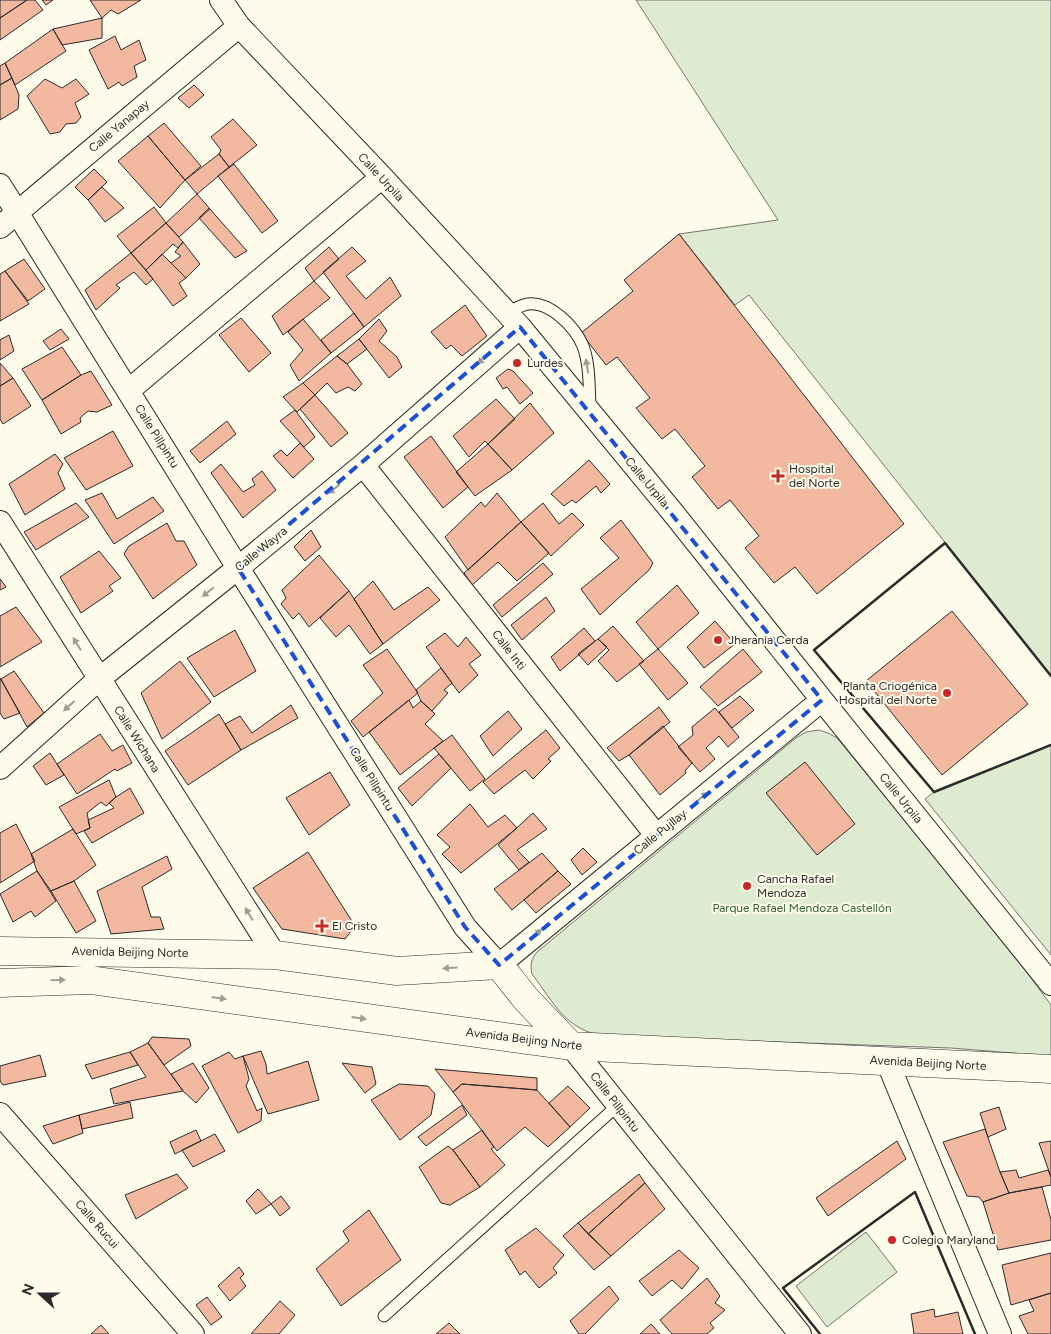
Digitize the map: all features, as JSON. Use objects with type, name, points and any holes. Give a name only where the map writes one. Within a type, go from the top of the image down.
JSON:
[{"type":"street","name":"Calle Urpila","points":[[221,0],[239,26],[382,177],[513,320],[674,514],[1051,984]]},
{"type":"street","name":"Calle Yanapay","points":[[0,227],[239,26]]},
{"type":"street","points":[[128,391],[382,177]]},
{"type":"street","name":"Calle Pillpintu","points":[[0,185],[238,568],[466,927],[526,999],[571,1046],[800,1334]]},
{"type":"street","name":"Calle Wayra","points":[[0,768],[99,679],[363,465],[513,320]]},
{"type":"street","name":"Calle Inti","points":[[363,465],[656,835]]},
{"type":"street","name":"Calle Wichana","points":[[0,522],[275,955]]},
{"type":"street","name":"Calle Pujllay","points":[[499,965],[822,700]]},
{"type":"street","name":"Avenida Beijing Norte","points":[[0,951],[275,955],[396,971],[499,965]]},
{"type":"street","name":"Avenida Beijing Norte","points":[[3,976],[90,980],[571,1046],[1051,1069]]},
{"type":"street","points":[[887,1061],[1000,1334]]},
{"type":"street","name":"Calle Rucui","points":[[0,1114],[193,1334]]},
{"type":"lane","points":[[513,320],[528,304],[542,305],[554,311],[568,323],[582,345],[588,367],[590,414]]},
{"type":"lane","points":[[384,1316],[617,1106]]},
{"type":"highlighted area","points":[[520,327],[822,700],[499,965],[465,927],[238,568]]},
{"type":"green space","points":[[636,0],[1051,0],[1051,676],[749,295],[735,305],[679,234],[778,220]]},
{"type":"green space","name":"Parque Rafael Mendoza Castellón","points":[[819,730],[837,738],[1002,939],[1051,1005],[1051,1056],[951,1048],[605,1036],[580,1028],[554,1005],[532,974],[533,957],[537,952],[796,738],[806,732]]},
{"type":"green space","points":[[1051,745],[1051,955],[925,799],[934,792]]},
{"type":"green space","points":[[866,1232],[897,1272],[827,1327],[796,1286]]},
{"type":"building","points":[[0,0],[27,0],[0,18]]},
{"type":"building","points":[[27,0],[35,0],[43,10],[0,40],[0,18]]},
{"type":"building","points":[[42,0],[53,0],[46,5]]},
{"type":"building","points":[[90,0],[141,0],[118,14],[111,10],[102,18]]},
{"type":"building","points":[[102,18],[102,38],[62,45],[53,29]]},
{"type":"building","points":[[53,29],[66,51],[15,85],[5,63]]},
{"type":"building","points":[[115,36],[121,50],[139,40],[146,60],[134,66],[137,77],[122,86],[119,82],[108,89],[89,50]]},
{"type":"building","points":[[5,63],[12,78],[0,85],[0,66]]},
{"type":"building","points":[[12,78],[19,95],[18,109],[0,120],[0,85]]},
{"type":"building","points":[[45,79],[62,88],[76,79],[89,94],[75,103],[81,117],[76,123],[66,124],[60,132],[50,134],[27,96]]},
{"type":"building","points":[[194,85],[204,95],[189,108],[178,98]]},
{"type":"building","points":[[233,119],[257,145],[229,167],[219,154],[221,150],[211,137]]},
{"type":"building","points":[[164,123],[201,166],[185,180],[148,136]]},
{"type":"building","points":[[148,136],[185,180],[160,208],[118,161]]},
{"type":"building","points":[[219,154],[229,167],[197,194],[185,180]]},
{"type":"building","points":[[234,164],[278,221],[262,233],[218,176]]},
{"type":"building","points":[[94,169],[107,182],[88,200],[75,187]]},
{"type":"building","points":[[102,187],[124,208],[105,222],[88,200]]},
{"type":"building","points":[[197,194],[210,209],[179,237],[166,223]]},
{"type":"building","points":[[154,207],[166,223],[131,253],[117,236]]},
{"type":"building","points":[[209,208],[247,251],[235,258],[199,218]]},
{"type":"building","points":[[166,223],[183,242],[178,248],[173,244],[146,270],[131,253]]},
{"type":"building","points":[[679,234],[904,524],[817,594],[795,567],[774,583],[745,548],[759,536],[730,500],[718,509],[692,477],[705,466],[675,429],[662,439],[636,408],[650,398],[617,357],[606,365],[581,333],[633,291],[624,280]]},
{"type":"building","points":[[183,242],[200,264],[186,278],[171,263],[181,256],[175,252]]},
{"type":"building","points":[[329,247],[339,259],[314,281],[305,268]]},
{"type":"building","points":[[352,247],[366,261],[346,276],[366,299],[390,277],[401,296],[364,327],[323,272]]},
{"type":"building","points":[[131,253],[153,279],[146,285],[134,272],[116,285],[120,288],[96,310],[85,290]]},
{"type":"building","points":[[162,254],[186,278],[179,283],[187,296],[173,306],[146,270]]},
{"type":"building","points":[[24,259],[45,289],[28,301],[5,271]]},
{"type":"building","points":[[5,271],[29,304],[0,321],[0,274]]},
{"type":"building","points":[[314,281],[330,298],[283,335],[272,316]]},
{"type":"building","points":[[465,305],[487,336],[462,356],[451,345],[446,349],[431,332]]},
{"type":"building","points":[[354,313],[364,327],[331,353],[321,340]]},
{"type":"building","points":[[241,318],[271,353],[249,372],[219,335]]},
{"type":"building","points":[[303,319],[331,353],[299,381],[290,365],[303,350],[288,332]]},
{"type":"building","points":[[379,319],[387,331],[379,341],[397,357],[402,367],[389,378],[359,339]]},
{"type":"building","points":[[61,329],[69,339],[50,350],[43,341]]},
{"type":"building","points":[[9,335],[14,351],[0,360],[0,340]]},
{"type":"building","points":[[359,339],[367,349],[347,364],[337,356]]},
{"type":"building","points":[[62,347],[81,375],[42,400],[22,369]]},
{"type":"building","points":[[337,356],[347,364],[362,384],[355,391],[348,387],[336,393],[327,383],[315,395],[303,383]]},
{"type":"building","points":[[0,363],[13,378],[0,386]]},
{"type":"building","points":[[508,369],[513,371],[533,393],[520,404],[507,387],[503,389],[496,378]]},
{"type":"building","points":[[91,371],[112,405],[97,412],[88,411],[80,418],[81,422],[61,434],[42,400],[81,375]]},
{"type":"building","points":[[13,378],[31,406],[3,424],[0,419],[0,386]]},
{"type":"building","points":[[303,383],[315,395],[297,412],[283,397]]},
{"type":"building","points":[[315,395],[348,433],[331,447],[300,409]]},
{"type":"building","points":[[496,399],[515,419],[488,444],[485,441],[469,457],[453,436]]},
{"type":"building","points":[[530,403],[554,433],[512,470],[488,444]]},
{"type":"building","points":[[295,410],[315,437],[304,447],[280,421]]},
{"type":"building","points":[[227,421],[236,434],[200,463],[190,451]]},
{"type":"building","points":[[113,431],[133,466],[86,490],[64,458]]},
{"type":"building","points":[[431,436],[468,487],[443,508],[404,457]]},
{"type":"building","points":[[300,443],[314,459],[293,478],[273,456],[281,450],[287,456]]},
{"type":"building","points":[[488,444],[512,470],[475,496],[456,472]]},
{"type":"building","points":[[55,454],[63,464],[58,473],[65,489],[25,515],[9,484]]},
{"type":"building","points":[[589,460],[610,484],[601,493],[596,486],[576,503],[572,500],[564,506],[551,494]]},
{"type":"building","points":[[221,464],[243,492],[255,485],[252,479],[262,471],[276,490],[243,518],[211,473]]},
{"type":"building","points":[[102,493],[117,519],[153,497],[164,511],[114,544],[85,500]]},
{"type":"building","points":[[497,493],[521,522],[468,570],[445,537],[481,502],[485,507]]},
{"type":"building","points":[[76,503],[89,517],[36,550],[24,532]]},
{"type":"building","points":[[543,503],[559,524],[572,513],[584,525],[551,556],[521,522]]},
{"type":"building","points":[[621,520],[653,563],[649,570],[600,615],[581,589],[619,558],[600,538]]},
{"type":"building","points":[[521,522],[549,553],[517,581],[498,562],[472,585],[464,573]]},
{"type":"building","points":[[167,523],[176,541],[184,541],[197,565],[153,599],[124,554],[129,546]]},
{"type":"building","points":[[311,530],[321,547],[305,561],[294,547]]},
{"type":"building","points":[[99,551],[121,578],[109,586],[113,591],[81,613],[60,577]]},
{"type":"building","points":[[319,555],[349,591],[309,627],[299,613],[293,619],[281,604],[286,598],[282,590]]},
{"type":"building","points":[[543,563],[553,574],[502,617],[493,605]]},
{"type":"building","points":[[0,579],[6,587],[0,590]]},
{"type":"building","points":[[373,581],[394,610],[428,587],[440,600],[383,644],[354,599]]},
{"type":"building","points":[[677,585],[699,613],[658,649],[636,622]]},
{"type":"building","points":[[349,591],[383,644],[370,654],[349,625],[336,637],[320,618]]},
{"type":"building","points":[[546,597],[555,611],[522,640],[511,625]]},
{"type":"building","points":[[16,607],[42,642],[0,667],[0,616]]},
{"type":"building","name":"Planta Criogénica Hospital del Norte","points":[[952,611],[1028,704],[942,775],[866,681]]},
{"type":"building","points":[[715,621],[735,644],[704,668],[687,647]]},
{"type":"building","points":[[613,626],[644,661],[617,682],[598,661],[609,650],[598,639]]},
{"type":"building","points":[[584,628],[595,641],[560,671],[551,657]]},
{"type":"building","points":[[235,630],[256,671],[214,697],[187,658]]},
{"type":"building","points":[[445,633],[458,647],[466,637],[481,655],[469,664],[478,675],[459,693],[426,647]]},
{"type":"building","points":[[598,639],[607,647],[588,665],[578,654]]},
{"type":"building","points":[[387,649],[418,693],[363,737],[351,721],[383,693],[363,665]]},
{"type":"building","points":[[658,649],[688,683],[668,700],[639,664]]},
{"type":"building","points":[[743,649],[762,672],[718,706],[700,687]]},
{"type":"building","points":[[180,661],[211,702],[162,739],[141,693]]},
{"type":"building","points":[[441,668],[452,683],[444,690],[448,693],[432,711],[421,701],[416,690]]},
{"type":"building","points":[[14,671],[44,713],[27,727],[1,679]]},
{"type":"building","points":[[0,678],[20,713],[4,719],[0,713]]},
{"type":"building","points":[[740,696],[754,710],[732,728],[719,712]]},
{"type":"building","points":[[409,700],[413,708],[421,701],[435,714],[425,724],[443,741],[400,775],[369,732]]},
{"type":"building","points":[[291,705],[298,718],[241,750],[225,724],[240,716],[252,733]]},
{"type":"building","points":[[659,707],[670,722],[619,761],[607,748]]},
{"type":"building","points":[[715,708],[739,737],[728,747],[719,736],[706,748],[715,759],[700,772],[678,747],[693,735],[692,727]]},
{"type":"building","points":[[508,711],[522,729],[493,756],[480,736]]},
{"type":"building","points":[[219,714],[241,750],[188,785],[165,751]]},
{"type":"building","points":[[663,726],[692,763],[685,771],[686,773],[660,795],[629,755]]},
{"type":"building","points":[[546,730],[560,748],[548,759],[551,761],[533,779],[525,770],[494,794],[483,782]]},
{"type":"building","points":[[100,734],[112,751],[123,745],[132,763],[117,771],[115,769],[77,794],[57,764]]},
{"type":"building","points":[[452,735],[485,779],[470,791],[434,748]]},
{"type":"building","points":[[50,753],[64,775],[46,785],[33,766]]},
{"type":"building","points":[[439,754],[451,768],[412,806],[398,788]]},
{"type":"building","points":[[805,762],[855,824],[817,855],[766,793]]},
{"type":"building","points":[[330,772],[350,805],[309,835],[286,798]]},
{"type":"building","points":[[109,780],[116,797],[106,806],[101,802],[87,813],[90,828],[76,834],[59,807]]},
{"type":"building","points":[[130,788],[144,813],[92,843],[84,831],[90,828],[88,820],[114,808],[109,803]]},
{"type":"building","points":[[470,804],[488,827],[505,815],[517,828],[461,873],[442,854],[450,847],[437,835]]},
{"type":"building","points":[[533,813],[547,829],[517,850],[529,862],[519,870],[498,845]]},
{"type":"building","points":[[16,824],[35,861],[0,883],[0,833]]},
{"type":"building","points":[[73,829],[96,865],[74,881],[51,891],[37,871],[31,854]]},
{"type":"building","points":[[583,848],[597,862],[582,875],[571,860]]},
{"type":"building","points":[[308,852],[355,926],[345,939],[282,929],[253,888]]},
{"type":"building","points":[[542,853],[558,871],[512,910],[494,889]]},
{"type":"building","points":[[167,856],[172,869],[142,887],[151,917],[160,917],[164,929],[111,934],[97,891]]},
{"type":"building","points":[[37,871],[56,901],[35,917],[31,911],[13,922],[0,894]]},
{"type":"building","points":[[558,871],[571,884],[536,913],[524,900]]},
{"type":"building","points":[[74,881],[96,921],[76,933],[51,891]]},
{"type":"building","points":[[152,1037],[189,1039],[191,1046],[164,1065],[148,1043]]},
{"type":"building","points":[[148,1043],[183,1091],[114,1104],[110,1089],[146,1077],[130,1052]]},
{"type":"building","points":[[261,1051],[266,1064],[267,1074],[308,1061],[319,1100],[268,1114],[243,1056]]},
{"type":"building","points":[[130,1052],[138,1065],[92,1079],[85,1065]]},
{"type":"building","points":[[229,1052],[235,1059],[243,1056],[249,1079],[246,1086],[257,1111],[262,1108],[261,1121],[238,1133],[202,1066]]},
{"type":"building","points":[[40,1055],[46,1076],[3,1085],[0,1081],[0,1066]]},
{"type":"building","points":[[193,1063],[209,1088],[196,1103],[183,1091],[171,1074]]},
{"type":"building","points":[[342,1063],[372,1067],[376,1084],[365,1093]]},
{"type":"building","points":[[435,1069],[537,1078],[537,1090],[462,1084],[453,1092]]},
{"type":"building","points":[[399,1084],[428,1086],[435,1094],[431,1115],[400,1140],[371,1100]]},
{"type":"building","points":[[462,1084],[537,1090],[570,1127],[548,1147],[525,1127],[497,1151],[453,1092]]},
{"type":"building","points":[[568,1086],[590,1108],[570,1127],[549,1103]]},
{"type":"building","points":[[130,1102],[133,1118],[82,1129],[79,1115]]},
{"type":"building","points":[[462,1105],[467,1115],[426,1146],[418,1137]]},
{"type":"building","points":[[999,1107],[1006,1129],[988,1137],[980,1113]]},
{"type":"building","points":[[79,1115],[83,1133],[53,1144],[43,1126]]},
{"type":"building","points":[[985,1129],[1009,1193],[983,1202],[979,1197],[967,1196],[943,1142]]},
{"type":"building","points":[[196,1130],[201,1141],[175,1154],[170,1142]]},
{"type":"building","points":[[482,1130],[494,1147],[491,1149],[505,1165],[480,1187],[453,1150]]},
{"type":"building","points":[[215,1134],[225,1151],[193,1167],[182,1150]]},
{"type":"building","points":[[897,1141],[906,1159],[828,1216],[816,1198]]},
{"type":"building","points":[[1051,1141],[1051,1177],[1039,1143]]},
{"type":"building","points":[[448,1146],[480,1187],[450,1205],[441,1203],[419,1167]]},
{"type":"building","points":[[1016,1170],[1019,1178],[1048,1170],[1051,1177],[1051,1185],[1009,1193],[1000,1172]]},
{"type":"building","points":[[177,1174],[188,1188],[136,1219],[125,1195]]},
{"type":"building","points":[[639,1174],[645,1183],[588,1234],[578,1223]]},
{"type":"building","points":[[645,1183],[665,1209],[611,1256],[588,1234]]},
{"type":"building","points":[[1042,1187],[1051,1220],[1051,1240],[998,1250],[983,1202],[1009,1193]]},
{"type":"building","points":[[258,1189],[271,1204],[256,1214],[246,1201]]},
{"type":"building","points":[[281,1196],[290,1208],[280,1216],[271,1204]]},
{"type":"building","points":[[369,1210],[401,1260],[341,1306],[316,1269],[349,1241],[343,1231]]},
{"type":"building","points":[[578,1223],[611,1256],[594,1270],[563,1236]]},
{"type":"building","points":[[536,1228],[564,1255],[553,1268],[557,1273],[539,1288],[525,1271],[520,1275],[505,1250]]},
{"type":"building","points":[[679,1250],[699,1268],[682,1289],[672,1280],[652,1296],[639,1281]]},
{"type":"building","points":[[1051,1253],[1051,1293],[1011,1305],[1002,1265]]},
{"type":"building","points":[[239,1267],[244,1274],[240,1278],[246,1286],[230,1301],[218,1286]]},
{"type":"building","points":[[707,1278],[720,1296],[715,1303],[725,1310],[710,1323],[714,1328],[707,1334],[672,1334],[660,1320]]},
{"type":"building","points":[[609,1286],[619,1299],[585,1334],[579,1334],[570,1321]]},
{"type":"building","points":[[1051,1293],[1051,1334],[1028,1334],[1019,1316],[1034,1311],[1029,1300]]},
{"type":"building","points":[[207,1297],[222,1317],[211,1325],[196,1305]]},
{"type":"building","points":[[280,1301],[295,1315],[279,1334],[251,1334]]},
{"type":"building","points":[[934,1309],[935,1317],[958,1312],[963,1334],[914,1334],[911,1314]]},
{"type":"building","points":[[449,1323],[460,1334],[436,1334]]},
{"type":"building","points":[[651,1324],[660,1334],[640,1334]]},
{"type":"building","points":[[101,1325],[109,1334],[91,1334]]},
{"type":"wall","points":[[1051,676],[945,543],[814,650],[934,792],[1051,745]]},
{"type":"wall","points":[[820,1334],[783,1288],[915,1192],[975,1334]]},
{"type":"place","name":"Lurdes","points":[[517,363]]},
{"type":"place","name":"Hospital del Norte","points":[[778,476]]},
{"type":"place","name":"Jherania Cerda","points":[[718,640]]},
{"type":"place","name":"Planta Criogénica Hospital del Norte","points":[[947,693]]},
{"type":"place","name":"Cancha Rafael Mendoza","points":[[747,886]]},
{"type":"place","name":"El Cristo","points":[[322,926]]},
{"type":"place","name":"Colegio Maryland","points":[[892,1240]]}]
